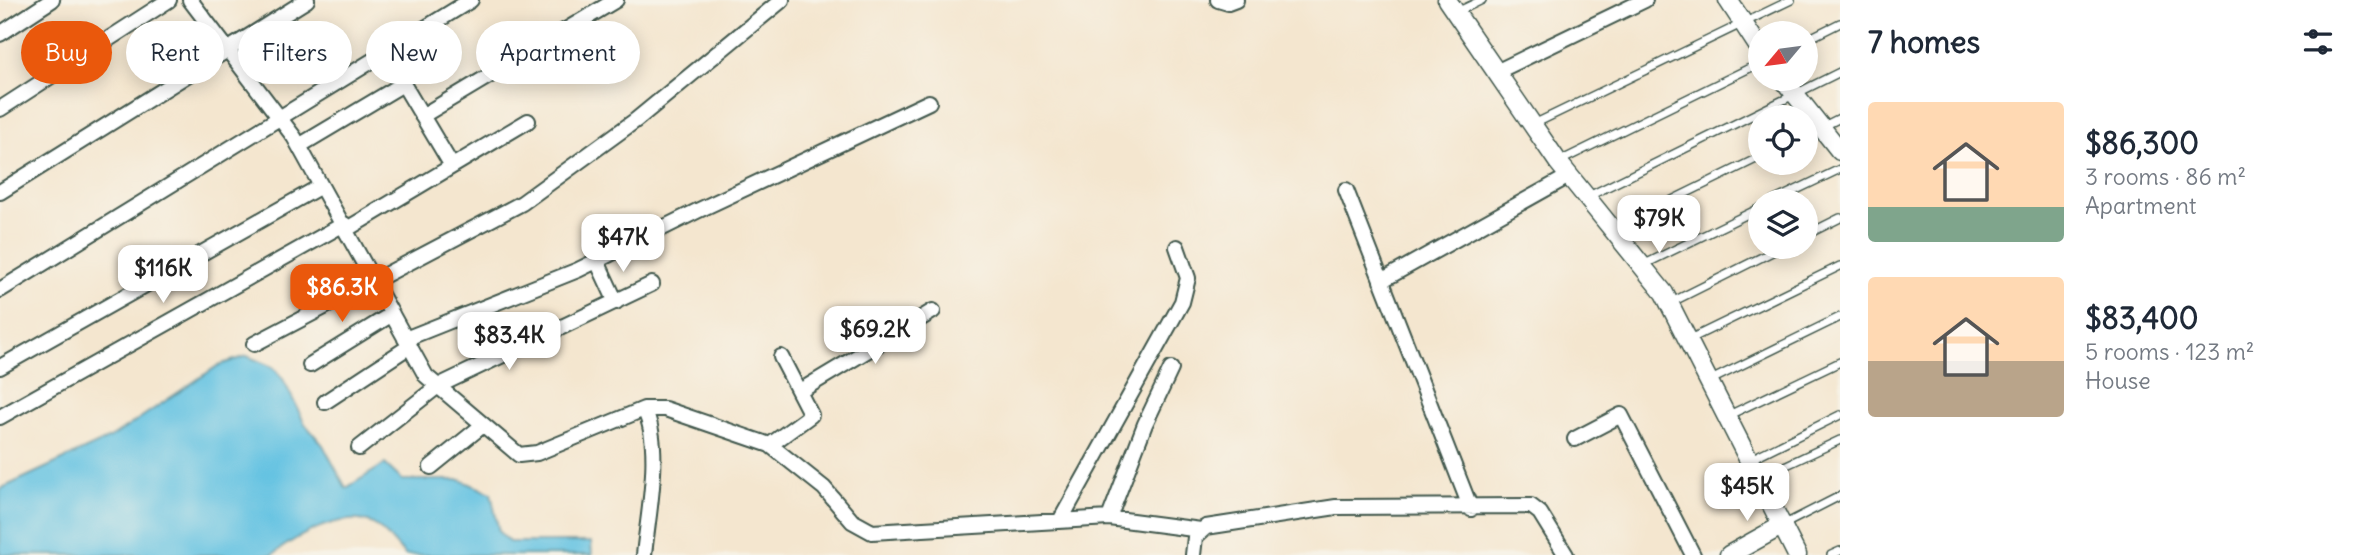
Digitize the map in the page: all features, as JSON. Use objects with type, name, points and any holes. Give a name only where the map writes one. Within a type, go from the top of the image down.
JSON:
[{"type":"street","points":[[0,34],[52,0]]},
{"type":"street","points":[[0,109],[169,0]]},
{"type":"street","points":[[190,0],[229,48],[299,146],[426,376],[519,455],[526,457],[644,409],[664,409],[770,445],[824,488],[852,521],[864,530],[1109,518],[1200,530],[1336,507],[1471,509],[1531,506],[1545,518],[1566,555]]},
{"type":"street","points":[[0,192],[307,0]]},
{"type":"street","points":[[439,21],[471,0]]},
{"type":"street","points":[[422,116],[616,0]]},
{"type":"street","points":[[254,344],[500,216],[564,175],[782,0]]},
{"type":"street","points":[[1218,0],[1228,3],[1236,0]]},
{"type":"street","points":[[1496,72],[1645,0]]},
{"type":"street","points":[[1728,0],[1748,33]]},
{"type":"street","points":[[1452,6],[1563,169],[1656,281],[1797,555]]},
{"type":"street","points":[[0,290],[366,67]]},
{"type":"street","points":[[299,146],[403,84],[452,166]]},
{"type":"street","points":[[1793,91],[1801,105]]},
{"type":"street","points":[[325,402],[408,343],[597,261],[929,102]]},
{"type":"street","points":[[0,418],[528,121]]},
{"type":"street","points":[[1818,134],[1840,151]]},
{"type":"street","points":[[1381,281],[1563,169]]},
{"type":"street","points":[[0,367],[321,186]]},
{"type":"street","points":[[1346,190],[1471,509]]},
{"type":"street","points":[[1060,521],[1182,302],[1188,278],[1177,247]]},
{"type":"street","points":[[597,261],[617,302]]},
{"type":"street","points":[[359,448],[438,386],[652,284]]},
{"type":"street","points":[[800,391],[933,311]]},
{"type":"street","points":[[310,365],[392,314]]},
{"type":"street","points":[[770,445],[811,415],[781,357]]},
{"type":"street","points":[[1109,518],[1145,424],[1171,369]]},
{"type":"street","points":[[644,409],[651,422],[653,447],[644,555]]},
{"type":"street","points":[[1576,439],[1622,415],[1693,555]]},
{"type":"street","points":[[430,467],[483,425]]},
{"type":"street","points":[[1729,555],[1783,526]]},
{"type":"street","points":[[1193,555],[1192,545],[1200,530]]},
{"type":"lane","points":[[1452,6],[1482,0]]},
{"type":"lane","points":[[1532,125],[1791,0]]},
{"type":"lane","points":[[1818,34],[1840,23]]},
{"type":"lane","points":[[1563,169],[1748,69]]},
{"type":"lane","points":[[1586,197],[1840,72]]},
{"type":"lane","points":[[1818,129],[1840,118]]},
{"type":"lane","points":[[1612,229],[1748,163]]},
{"type":"lane","points":[[1798,189],[1840,169]]},
{"type":"lane","points":[[1642,266],[1748,214]]},
{"type":"lane","points":[[1818,228],[1840,218]]},
{"type":"lane","points":[[1669,303],[1758,259]]},
{"type":"lane","points":[[1688,341],[1840,266]]},
{"type":"lane","points":[[1708,381],[1840,317]]},
{"type":"lane","points":[[1726,416],[1840,362]]},
{"type":"lane","points":[[1748,460],[1840,415]]},
{"type":"lane","points":[[1758,478],[1840,440]]},
{"type":"lane","points":[[1783,526],[1840,496]]},
{"type":"lane","points":[[1831,555],[1840,551]]},
{"type":"water","points":[[247,356],[273,367],[283,379],[305,424],[323,445],[346,488],[385,464],[402,480],[461,480],[491,493],[499,532],[509,542],[591,542],[592,555],[405,555],[373,524],[348,520],[334,522],[306,533],[272,555],[0,555],[0,489],[112,437],[219,365]]}]
